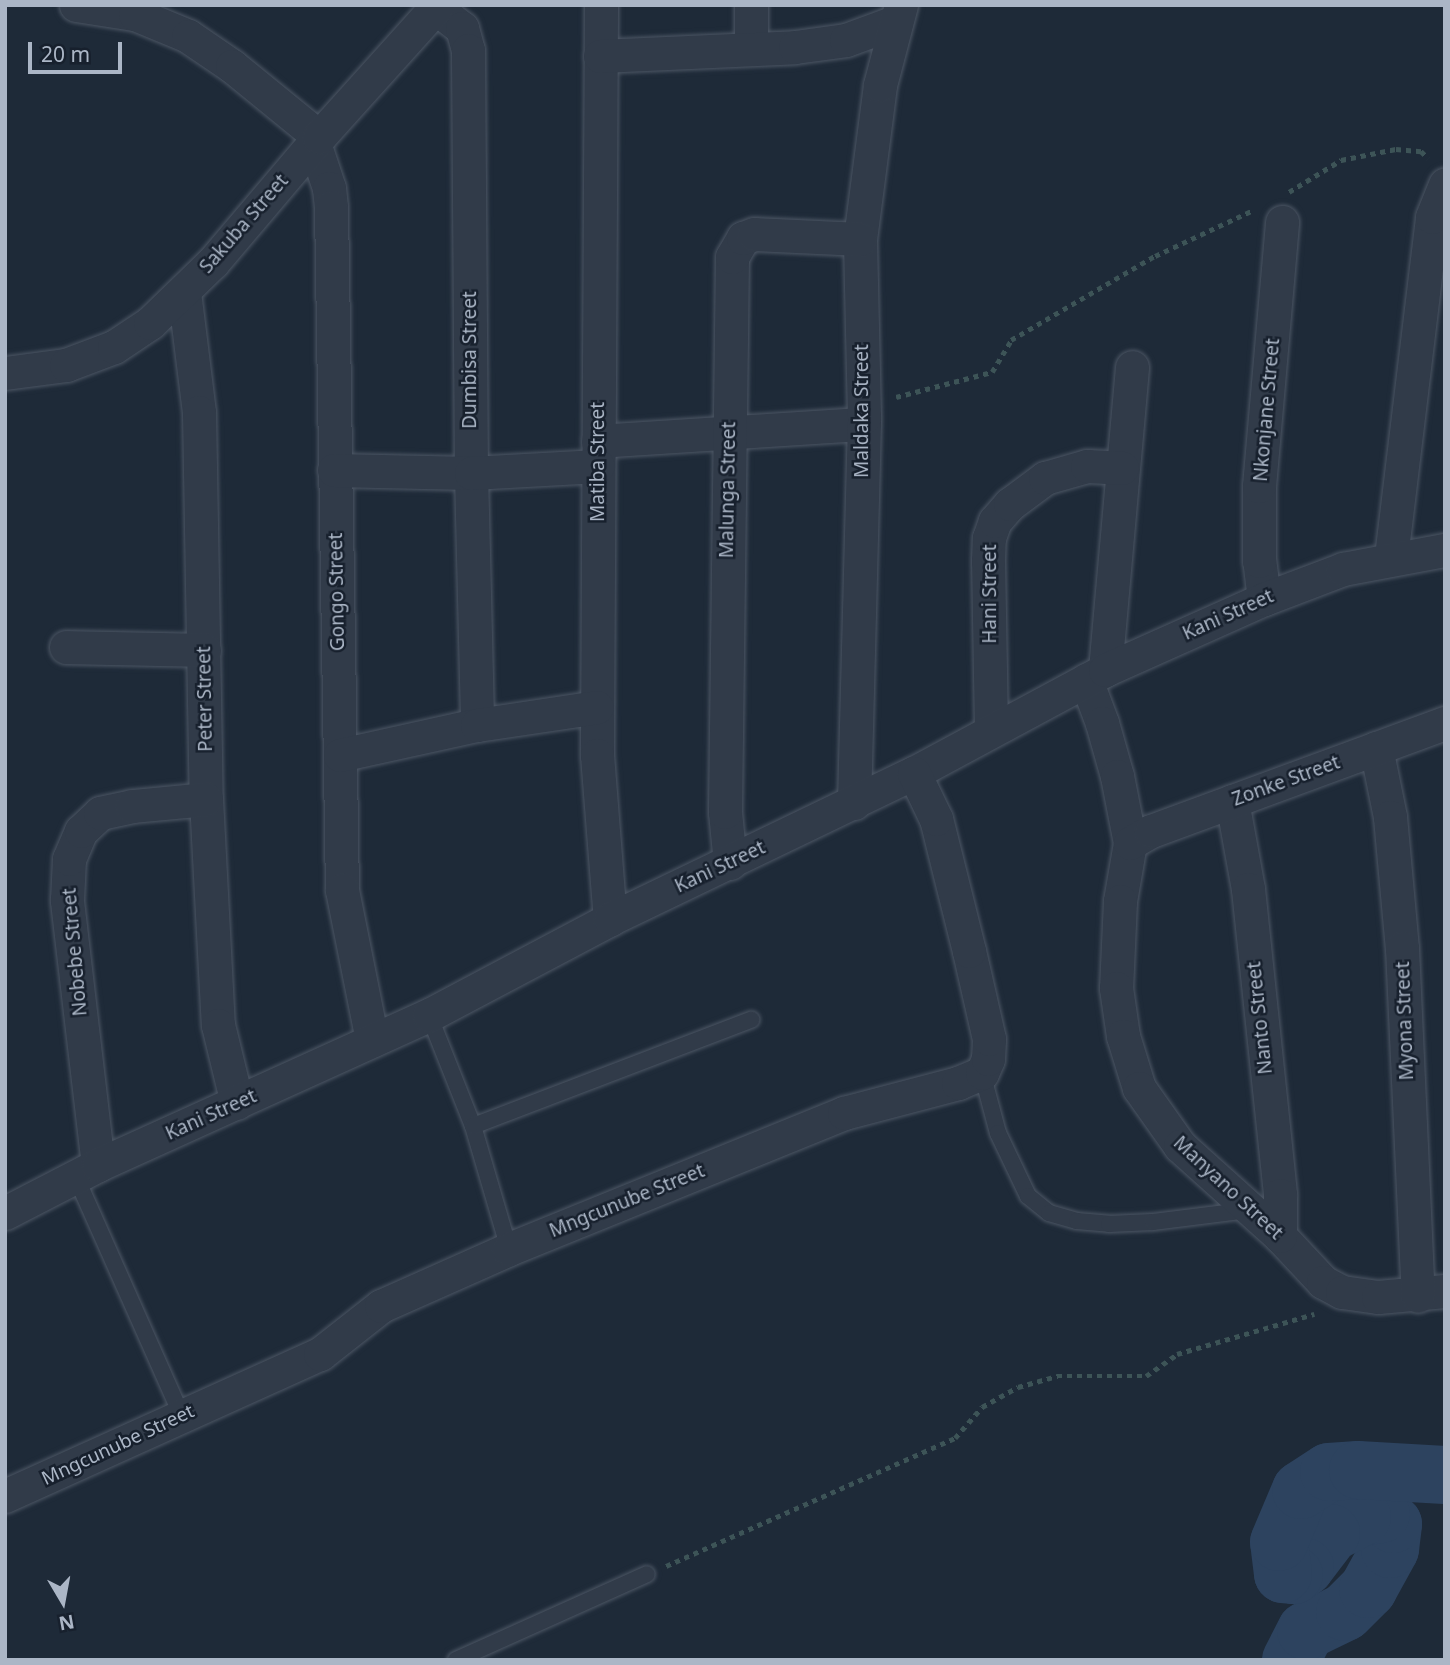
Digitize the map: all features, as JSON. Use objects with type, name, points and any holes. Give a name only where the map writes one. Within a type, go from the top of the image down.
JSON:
[{"type":"street","points":[[76,5],[135,14],[188,36],[232,66],[317,140]]},
{"type":"street","name":"Matiba Street","points":[[601,5],[597,755],[610,919]]},
{"type":"street","points":[[751,5],[751,49]]},
{"type":"street","name":"Sakuba Street","points":[[5,373],[66,365],[114,347],[150,323],[184,292],[437,6]]},
{"type":"street","name":"Dumbisa Street","points":[[437,6],[462,28],[468,50],[471,473],[477,724]]},
{"type":"street","points":[[600,56],[751,49],[846,40],[898,14]]},
{"type":"street","name":"Maldaka Street","points":[[855,803],[863,415],[860,240],[880,85],[898,14]]},
{"type":"street","name":"Gongo Street","points":[[317,140],[331,207],[342,890],[372,1040]]},
{"type":"street","points":[[1391,558],[1432,217],[1441,175]]},
{"type":"street","name":"Nkonjane Street","points":[[1264,598],[1259,551],[1259,486],[1278,207]]},
{"type":"street","name":"Malunga Street","points":[[730,863],[725,812],[732,257],[743,238],[754,234],[860,240]]},
{"type":"street","name":"Peter Street","points":[[184,292],[199,412],[206,799],[218,1025],[237,1103]]},
{"type":"street","points":[[1095,675],[1122,468],[1132,367]]},
{"type":"street","points":[[334,470],[471,473],[863,415]]},
{"type":"street","name":"Hani Street","points":[[991,730],[988,561],[989,538],[995,520],[1010,504],[1045,478],[1087,466],[1122,468]]},
{"type":"street","name":"Kani Street","points":[[5,1213],[87,1171],[429,1015],[610,919],[914,774],[1095,675],[1264,598],[1343,569],[1445,550]]},
{"type":"street","points":[[66,648],[204,650]]},
{"type":"street","name":"Manyano Street","points":[[1095,675],[1102,723],[1117,776],[1130,843],[1120,901],[1115,988],[1123,1036],[1139,1088],[1180,1146],[1280,1236],[1323,1282],[1342,1292],[1378,1297],[1432,1294]]},
{"type":"street","points":[[340,755],[477,724],[597,707]]},
{"type":"street","name":"Zonke Street","points":[[1130,843],[1151,831],[1445,723]]},
{"type":"street","name":"Myona Street","points":[[1376,748],[1390,817],[1432,1294]]},
{"type":"street","points":[[914,774],[936,819],[969,951],[989,1039],[988,1059],[982,1073]]},
{"type":"street","name":"Nobebe Street","points":[[87,1171],[67,900],[69,859],[81,831],[100,813],[132,806],[206,799]]},
{"type":"street","name":"Nanto Street","points":[[1232,801],[1248,889],[1280,1195],[1280,1236]]},
{"type":"street","name":"Mngcunube Street","points":[[5,1496],[320,1354],[381,1306],[509,1249],[844,1112],[958,1083],[982,1073]]},
{"type":"lane","points":[[429,1015],[473,1126],[509,1249]]},
{"type":"lane","points":[[473,1126],[751,1020]]},
{"type":"lane","points":[[982,1073],[998,1133],[1028,1196],[1049,1213],[1077,1222],[1109,1224],[1153,1222],[1250,1210]]},
{"type":"lane","points":[[87,1171],[182,1416]]},
{"type":"lane","points":[[456,1660],[647,1574]]},
{"type":"path","points":[[863,415],[992,372],[1011,341],[1155,256],[1278,207],[1340,160],[1396,149],[1420,151],[1441,175]]},
{"type":"path","points":[[647,1574],[955,1438],[982,1407],[1018,1387],[1057,1376],[1146,1376],[1177,1354],[1311,1317],[1342,1292]]},
{"type":"waterway","points":[[1291,1660],[1306,1631],[1345,1612],[1368,1589],[1390,1549],[1393,1524],[1381,1514],[1362,1517],[1331,1533],[1305,1567],[1294,1575],[1283,1574],[1279,1542],[1301,1490],[1329,1472],[1358,1470],[1445,1475]]}]
